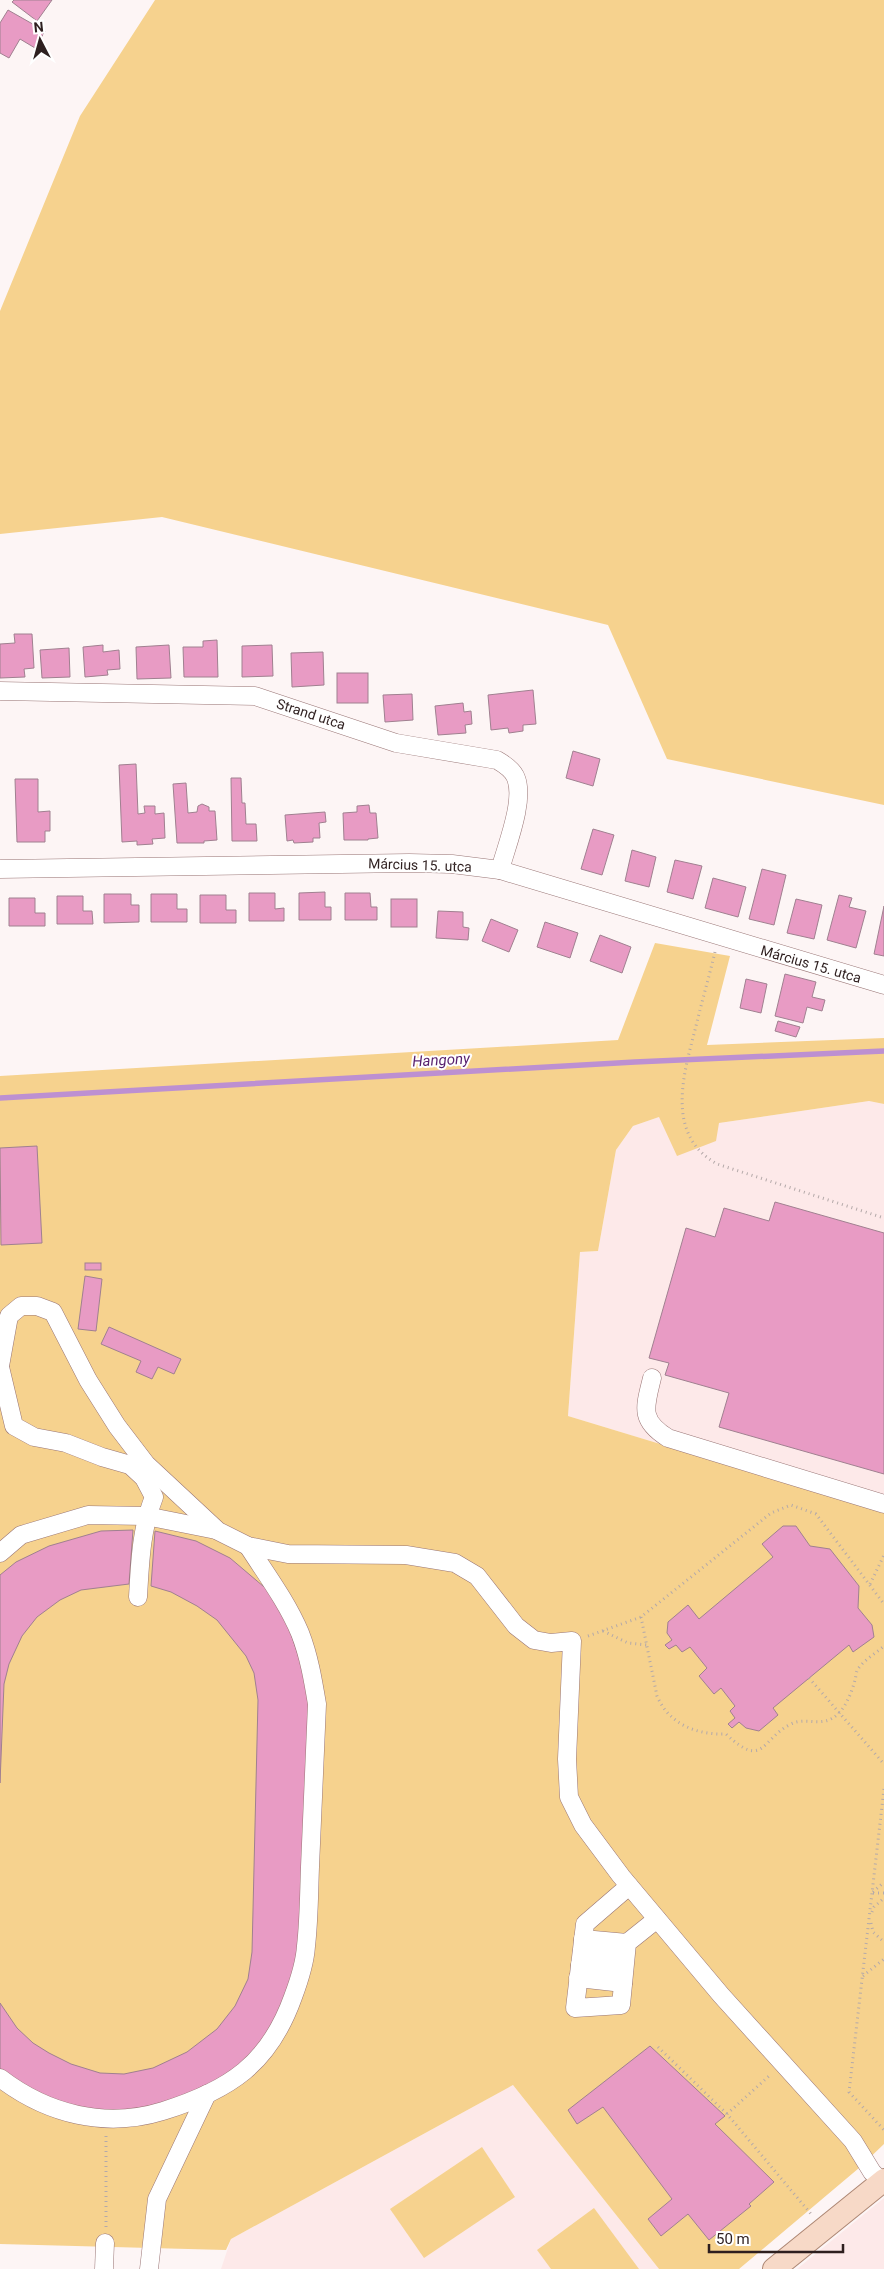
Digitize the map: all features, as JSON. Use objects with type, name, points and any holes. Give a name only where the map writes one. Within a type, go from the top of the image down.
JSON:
[{"type":"main road","points":[[774,2269],[883,2181]]},
{"type":"street","name":"Strand utca","points":[[0,691],[255,696],[396,743],[496,760],[507,766],[516,777],[519,789],[518,802],[500,870]]},
{"type":"street","name":"Március 15. utca","points":[[0,869],[409,863],[452,864],[500,870],[718,937],[884,985]]},
{"type":"street","points":[[138,1597],[146,1516],[154,1497],[144,1478],[130,1465],[102,1457],[66,1443],[34,1437],[14,1426],[0,1366],[8,1316],[21,1306],[37,1306],[53,1312],[88,1380],[116,1426],[146,1464],[218,1531]]},
{"type":"street","points":[[652,1378],[646,1402],[646,1416],[652,1427],[668,1438],[884,1504]]},
{"type":"street","points":[[0,1553],[21,1535],[88,1515],[146,1516],[218,1531],[248,1546],[288,1554],[406,1556],[455,1563],[477,1576],[516,1626],[534,1640],[551,1643],[572,1642],[567,1759],[569,1797],[584,1825],[630,1886],[721,1995],[853,2141],[872,2172],[883,2181]]},
{"type":"street","points":[[0,2078],[20,2093],[50,2108],[88,2118],[118,2119],[150,2115],[207,2094],[233,2080],[253,2065],[272,2042],[284,2022],[294,1997],[306,1948],[317,1704],[311,1666],[300,1633],[289,1611],[248,1546]]},
{"type":"street","points":[[630,1886],[585,1924],[575,2008],[621,2005],[625,1963],[658,1919]]},
{"type":"street","points":[[581,1958],[625,1963]]},
{"type":"street","points":[[581,1958],[625,1963]]},
{"type":"street","points":[[149,2269],[157,2199],[207,2094]]},
{"type":"street","points":[[104,2269],[105,2243]]},
{"type":"path","points":[[718,937],[682,1082],[682,1110],[691,1137],[703,1155],[717,1164],[884,1218]]},
{"type":"path","points":[[572,1642],[641,1617],[771,1513],[791,1505],[816,1514],[884,1604]]},
{"type":"path","points":[[870,1584],[884,1555]]},
{"type":"path","points":[[641,1617],[657,1696],[662,1707],[671,1717],[688,1728],[714,1734],[726,1734],[740,1747],[748,1751],[758,1750],[791,1724],[823,1722],[840,1713],[848,1699],[857,1669],[884,1646]]},
{"type":"path","points":[[603,1630],[628,1643],[647,1646]]},
{"type":"path","points":[[809,1678],[884,1764]]},
{"type":"path","points":[[884,1789],[849,2092],[884,2130]]},
{"type":"path","points":[[872,1893],[884,1882]]},
{"type":"path","points":[[872,1893],[884,1893]]},
{"type":"path","points":[[884,1898],[874,1907],[870,1916],[873,1932],[884,1942]]},
{"type":"path","points":[[863,1976],[884,1959]]},
{"type":"path","points":[[658,2047],[727,2114],[817,2221]]},
{"type":"path","points":[[727,2114],[769,2076]]},
{"type":"path","points":[[105,2243],[106,2118]]},
{"type":"shaded area","points":[[155,0],[884,0],[884,805],[667,759],[608,625],[162,517],[0,534],[0,311],[80,116]]},
{"type":"shaded area","points":[[655,943],[730,956],[707,1045],[884,1038],[884,1104],[869,1101],[719,1123],[716,1141],[677,1156],[659,1117],[633,1126],[616,1150],[598,1251],[580,1252],[568,1416],[884,1512],[884,2144],[859,2168],[739,2269],[659,2269],[513,2085],[231,2239],[226,2250],[0,2244],[0,1076],[618,1040]]},
{"type":"shaded area","points":[[869,1101],[884,1104],[884,1512],[568,1416],[580,1252],[598,1251],[616,1150],[633,1126],[659,1117],[719,1123]]},
{"type":"shaded area","points":[[513,2085],[659,2269],[221,2269],[231,2239]]},
{"type":"shaded area","points":[[482,2147],[515,2197],[424,2258],[390,2209]]},
{"type":"shaded area","points":[[884,2198],[884,2269],[797,2269]]},
{"type":"shaded area","points":[[594,2208],[639,2269],[551,2269],[537,2250]]},
{"type":"building","points":[[14,0],[52,0],[37,21],[12,2]]},
{"type":"building","points":[[8,10],[45,31],[35,48],[20,39],[9,58],[0,53],[0,23]]},
{"type":"building","points":[[14,634],[32,634],[34,668],[24,669],[25,677],[0,678],[0,644],[15,643]]},
{"type":"building","points":[[217,640],[218,677],[184,677],[183,647],[203,647],[203,641]]},
{"type":"building","points":[[103,645],[103,652],[119,650],[120,669],[107,670],[108,675],[85,677],[83,647]]},
{"type":"building","points":[[169,645],[171,678],[137,679],[136,647]]},
{"type":"building","points":[[272,645],[273,676],[242,677],[242,646]]},
{"type":"building","points":[[69,648],[70,677],[42,678],[40,650]]},
{"type":"building","points":[[323,652],[324,685],[292,687],[291,653]]},
{"type":"building","points":[[337,673],[368,673],[368,703],[337,703]]},
{"type":"building","points":[[533,690],[536,724],[523,725],[523,731],[509,733],[508,728],[491,730],[488,695]]},
{"type":"building","points":[[412,694],[413,720],[385,722],[383,695]]},
{"type":"building","points":[[463,703],[464,712],[471,711],[472,724],[465,725],[466,733],[438,735],[435,706]]},
{"type":"building","points":[[573,751],[600,759],[593,786],[566,778]]},
{"type":"building","points":[[136,764],[138,814],[145,813],[144,806],[155,806],[155,814],[164,813],[165,838],[152,839],[153,844],[137,845],[137,841],[122,842],[119,765]]},
{"type":"building","points":[[231,778],[241,778],[242,803],[245,803],[246,824],[256,824],[257,841],[232,841]]},
{"type":"building","points":[[15,779],[38,779],[38,812],[50,811],[50,831],[45,831],[45,842],[17,842]]},
{"type":"building","points":[[186,783],[188,813],[197,812],[198,806],[202,804],[209,807],[209,811],[215,811],[217,840],[204,841],[204,843],[177,843],[173,784]]},
{"type":"building","points":[[369,805],[370,813],[376,813],[378,838],[344,840],[343,813],[357,812],[357,806]]},
{"type":"building","points":[[325,812],[326,822],[319,823],[320,838],[313,838],[313,842],[294,843],[293,840],[287,841],[285,815]]},
{"type":"building","points":[[593,829],[614,835],[602,875],[581,869]]},
{"type":"building","points":[[632,850],[656,857],[649,887],[625,881]]},
{"type":"building","points":[[675,860],[702,866],[693,899],[667,892]]},
{"type":"building","points":[[762,869],[786,875],[774,925],[749,919]]},
{"type":"building","points":[[713,878],[746,887],[738,917],[705,908]]},
{"type":"building","points":[[325,892],[325,907],[331,907],[331,920],[299,920],[299,893]]},
{"type":"building","points":[[249,893],[275,893],[275,909],[284,908],[284,921],[249,921]]},
{"type":"building","points":[[345,893],[370,893],[371,907],[377,907],[377,920],[345,920]]},
{"type":"building","points":[[104,894],[131,894],[131,905],[139,905],[139,922],[104,923]]},
{"type":"building","points":[[151,894],[177,894],[177,909],[187,909],[187,922],[151,922]]},
{"type":"building","points":[[200,895],[226,895],[226,910],[236,910],[236,923],[200,923]]},
{"type":"building","points":[[839,895],[852,898],[849,907],[866,911],[856,948],[827,940]]},
{"type":"building","points":[[57,896],[83,896],[83,911],[92,911],[93,924],[57,924]]},
{"type":"building","points":[[9,898],[35,898],[35,913],[45,913],[45,926],[9,926]]},
{"type":"building","points":[[391,899],[417,899],[417,927],[391,927]]},
{"type":"building","points":[[796,899],[822,905],[814,939],[787,933]]},
{"type":"building","points":[[884,906],[884,956],[874,954]]},
{"type":"building","points":[[438,911],[463,912],[463,927],[469,928],[468,940],[436,938]]},
{"type":"building","points":[[491,919],[518,930],[509,952],[482,941]]},
{"type":"building","points":[[545,922],[578,933],[570,958],[537,947]]},
{"type":"building","points":[[600,935],[631,947],[622,973],[590,961]]},
{"type":"building","points":[[785,974],[816,982],[812,997],[825,1000],[822,1011],[807,1007],[803,1023],[775,1016]]},
{"type":"building","points":[[746,979],[767,984],[761,1013],[740,1008]]},
{"type":"building","points":[[778,1021],[800,1027],[796,1037],[775,1031]]},
{"type":"building","points":[[37,1146],[42,1243],[1,1245],[0,1148]]},
{"type":"building","points":[[775,1202],[884,1233],[884,1474],[719,1427],[729,1393],[665,1375],[669,1363],[649,1358],[686,1228],[715,1237],[724,1208],[769,1221]]},
{"type":"building","points":[[85,1263],[101,1263],[101,1270],[85,1270]]},
{"type":"building","points":[[85,1276],[102,1279],[96,1331],[78,1329]]},
{"type":"building","points":[[109,1327],[181,1359],[174,1374],[158,1367],[152,1379],[136,1372],[141,1361],[101,1344]]},
{"type":"building","points":[[783,1526],[796,1526],[810,1546],[830,1549],[859,1586],[858,1608],[872,1625],[874,1637],[853,1652],[849,1645],[773,1708],[778,1715],[759,1731],[746,1728],[739,1722],[732,1728],[728,1724],[735,1718],[730,1711],[735,1706],[721,1688],[714,1694],[699,1676],[707,1668],[690,1647],[682,1652],[676,1645],[669,1649],[665,1645],[672,1640],[667,1633],[668,1622],[688,1605],[699,1619],[773,1557],[762,1544]]},
{"type":"building","points":[[133,1530],[129,1584],[81,1590],[60,1600],[37,1617],[22,1636],[9,1664],[4,1684],[0,1783],[0,1575],[16,1562],[49,1546],[101,1531]]},
{"type":"building","points":[[155,1531],[196,1541],[230,1558],[270,1592],[284,1613],[315,1705],[304,1947],[271,2041],[206,2092],[118,2116],[51,2104],[0,2072],[0,2003],[17,2028],[33,2043],[49,2053],[71,2064],[100,2073],[124,2074],[153,2068],[187,2052],[217,2029],[235,2006],[248,1979],[252,1952],[258,1700],[254,1673],[246,1656],[217,1620],[197,1606],[171,1592],[151,1586]]},
{"type":"building","points":[[650,2046],[725,2116],[715,2124],[774,2182],[749,2204],[751,2206],[709,2240],[688,2214],[661,2236],[648,2219],[672,2199],[603,2107],[577,2124],[568,2110]]},
{"type":"waterway","name":"Hangony","points":[[0,1098],[635,1062],[884,1051]]}]
